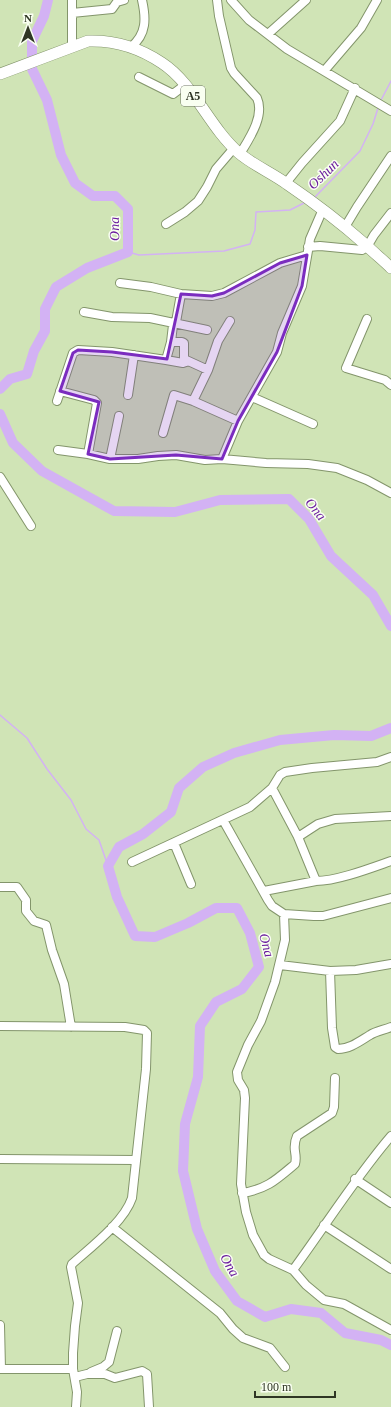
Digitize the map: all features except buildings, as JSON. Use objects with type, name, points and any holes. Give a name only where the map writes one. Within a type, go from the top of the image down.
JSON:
[{"type":"highway","name":"A5","points":[[0,74],[88,41],[101,40],[116,42],[150,55],[164,64],[185,85],[224,139],[237,151],[323,209],[391,268]]},
{"type":"street","points":[[68,48],[72,0]]},
{"type":"street","points":[[110,0],[112,10]]},
{"type":"street","points":[[112,10],[117,2],[124,0]]},
{"type":"street","points":[[131,47],[138,41],[146,19],[145,7],[142,0]]},
{"type":"street","points":[[166,224],[185,212],[198,201],[216,169],[237,151],[251,136],[258,117],[259,103],[257,98],[231,68],[219,16],[217,0]]},
{"type":"street","points":[[231,0],[249,20],[287,49],[325,70],[387,109]]},
{"type":"street","points":[[325,70],[362,28],[377,0]]},
{"type":"street","points":[[268,34],[303,1]]},
{"type":"street","points":[[72,13],[112,10]]},
{"type":"street","points":[[139,77],[173,94],[185,85]]},
{"type":"street","points":[[286,184],[302,163],[340,122],[355,88]]},
{"type":"street","points":[[346,228],[391,156]]},
{"type":"street","points":[[222,459],[238,421],[277,352],[282,333],[302,286],[307,251],[317,221],[323,209]]},
{"type":"street","points":[[120,283],[151,287],[181,294],[212,296],[224,293],[280,263],[320,246],[362,250],[367,246],[391,213]]},
{"type":"street","points":[[166,360],[171,342],[173,325],[176,322],[181,294]]},
{"type":"street","points":[[84,312],[112,317],[150,318],[176,322],[207,330]]},
{"type":"street","points":[[367,319],[346,368],[385,380],[391,385]]},
{"type":"street","points":[[193,401],[208,370],[218,341],[230,321]]},
{"type":"street","points":[[171,342],[184,343],[183,356],[186,362]]},
{"type":"street","points":[[57,400],[73,353],[78,350],[112,352],[183,363],[186,362],[208,370]]},
{"type":"street","points":[[128,395],[134,355]]},
{"type":"street","points":[[60,391],[94,400],[97,403],[88,454]]},
{"type":"street","points":[[163,433],[174,395],[193,401],[238,421]]},
{"type":"street","points":[[252,397],[313,424]]},
{"type":"street","points":[[110,459],[119,416]]},
{"type":"street","points":[[58,450],[110,459],[138,459],[176,455],[205,460],[222,459],[266,463],[308,464],[337,468],[367,480],[391,493]]},
{"type":"street","points":[[0,476],[31,526]]},
{"type":"street","points":[[132,862],[250,807],[272,788],[280,775],[285,772],[378,762],[391,757]]},
{"type":"street","points":[[272,788],[298,837],[316,880]]},
{"type":"street","points":[[298,837],[318,824],[335,819],[391,816]]},
{"type":"street","points":[[223,820],[272,906],[284,914],[323,916],[391,898]]},
{"type":"street","points":[[174,843],[191,884]]},
{"type":"street","points":[[264,891],[316,880],[324,881],[391,861]]},
{"type":"street","points":[[0,887],[17,887],[26,900],[26,911],[34,921],[46,925],[52,950],[64,984],[71,1027]]},
{"type":"street","points":[[284,914],[286,934],[280,965],[267,1006],[237,1072],[238,1080],[244,1090],[245,1098],[241,1184],[249,1226],[264,1255],[293,1270],[306,1285],[324,1300],[344,1304],[391,1330]]},
{"type":"street","points":[[280,965],[330,971],[356,970],[391,964]]},
{"type":"street","points":[[330,971],[332,1028],[335,1047],[338,1049],[343,1049],[356,1044],[371,1034],[391,1027]]},
{"type":"street","points":[[0,1026],[125,1028],[142,1030],[146,1032],[146,1069],[132,1198],[130,1204],[112,1228],[72,1264],[71,1267],[78,1303],[74,1326],[74,1373],[77,1392],[76,1407]]},
{"type":"street","points":[[242,1193],[261,1189],[271,1184],[295,1164],[294,1142],[297,1136],[332,1113],[334,1107],[335,1078]]},
{"type":"street","points":[[293,1270],[355,1179],[391,1136]]},
{"type":"street","points":[[0,1159],[136,1160]]},
{"type":"street","points":[[355,1179],[391,1203]]},
{"type":"street","points":[[324,1225],[391,1269]]},
{"type":"street","points":[[112,1228],[220,1313],[228,1324],[243,1338],[270,1348],[285,1367]]},
{"type":"street","points":[[0,1325],[0,1368],[105,1374],[115,1378],[142,1371],[147,1374],[149,1407]]},
{"type":"street","points":[[87,1374],[103,1367],[109,1362],[117,1331]]},
{"type":"highlighted area","points":[[307,255],[302,286],[277,352],[238,421],[222,459],[176,455],[110,459],[88,454],[99,402],[60,391],[73,353],[78,350],[112,352],[167,359],[181,294],[212,296],[224,293],[280,263]]},
{"type":"waterway","name":"Ona","points":[[0,389],[10,379],[27,374],[34,351],[45,331],[45,309],[56,287],[87,268],[128,252],[128,209],[115,196],[93,196],[75,183],[61,155],[47,100],[32,69],[32,41],[44,16],[48,0]]},
{"type":"waterway","name":"Oshun","points":[[380,102],[391,81]]},
{"type":"waterway","name":"Oshun","points":[[315,197],[360,151],[373,124],[378,108]]},
{"type":"waterway","name":"Oshun","points":[[128,252],[139,255],[224,251],[250,244],[255,230],[256,212],[290,210],[304,203]]},
{"type":"waterway","name":"Ona","points":[[0,414],[13,443],[42,471],[114,511],[175,512],[220,500],[289,499],[309,519],[331,556],[373,595],[391,626]]},
{"type":"waterway","points":[[0,715],[27,738],[47,769],[71,800],[86,829],[99,840],[108,866]]},
{"type":"waterway","name":"Ona","points":[[391,728],[371,736],[334,735],[280,740],[234,753],[203,767],[179,788],[171,812],[143,834],[119,847],[108,866],[117,897],[135,936],[155,937],[188,923],[216,908],[237,908],[250,933],[259,967],[242,989],[216,1002],[200,1026],[198,1077],[185,1124],[183,1171],[197,1229],[215,1271],[237,1301],[265,1317],[291,1309],[321,1313],[345,1333],[381,1340],[391,1345]]}]
